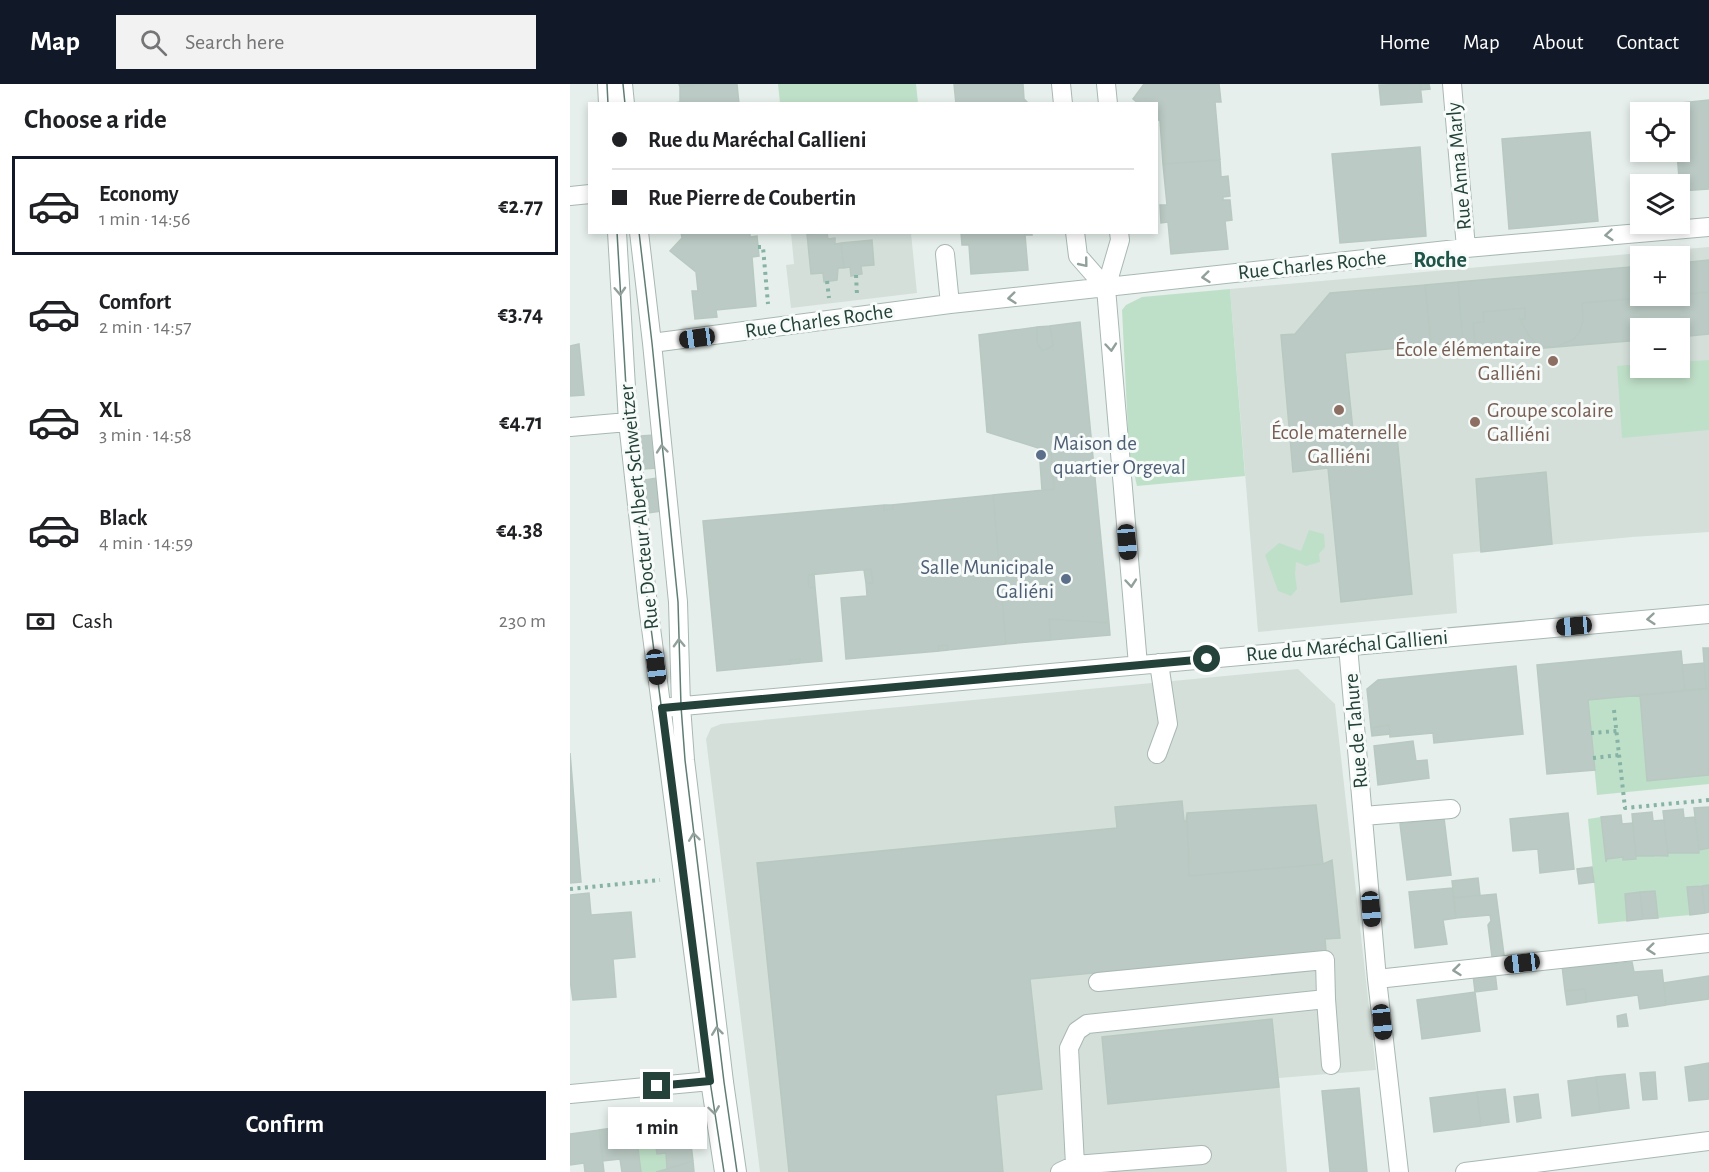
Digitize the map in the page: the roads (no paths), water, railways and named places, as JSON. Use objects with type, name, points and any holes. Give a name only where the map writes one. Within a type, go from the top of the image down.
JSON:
[{"type":"street","points":[[607,84],[608,102]]},
{"type":"street","points":[[623,84],[625,102]]},
{"type":"street","points":[[1060,84],[1062,102]]},
{"type":"street","points":[[1106,84],[1108,102]]},
{"type":"street","name":"Rue Anna Marly","points":[[1452,84],[1466,248]]},
{"type":"street","points":[[570,196],[588,194]]},
{"type":"street","name":"Rue Charles Roche","points":[[652,344],[950,304],[1466,248],[1709,227]]},
{"type":"street","name":"Rue Docteur Albert Schweitzer","points":[[617,234],[628,422],[662,708],[717,1082],[737,1172]]},
{"type":"street","name":"Rue Docteur Albert Schweitzer","points":[[639,234],[678,602],[685,760],[724,1172]]},
{"type":"street","points":[[1075,234],[1078,256],[1106,288]]},
{"type":"street","points":[[1119,234],[1120,240],[1106,288],[1138,665]]},
{"type":"street","points":[[945,254],[950,304]]},
{"type":"street","points":[[570,428],[628,422]]},
{"type":"street","name":"Rue du Maréchal Gallieni","points":[[662,708],[1709,614]]},
{"type":"street","name":"Rue de Tahure","points":[[1348,646],[1377,979],[1399,1172]]},
{"type":"street","points":[[1157,754],[1168,724],[1159,663]]},
{"type":"street","name":"Rue de Tahure","points":[[1363,816],[1451,809]]},
{"type":"street","points":[[1377,979],[1709,943]]},
{"type":"street","points":[[1098,982],[1325,960],[1331,1065]]},
{"type":"street","points":[[1202,1155],[1068,1169],[1069,1048],[1077,1031],[1087,1024],[1326,999]]},
{"type":"street","points":[[570,1094],[717,1082]]},
{"type":"street","points":[[1466,1172],[1709,1142]]},
{"type":"tram line","points":[[607,84],[608,102]]},
{"type":"tram line","points":[[623,84],[625,102]]},
{"type":"tram line","points":[[617,234],[628,422],[648,605],[724,1172]]},
{"type":"tram line","points":[[639,234],[678,602],[685,760],[737,1172]]},
{"type":"place","name":"École élémentaire Galliéni","points":[[1553,361]]},
{"type":"place","name":"École maternelle Galliéni","points":[[1339,410]]},
{"type":"place","name":"Groupe scolaire Galliéni","points":[[1475,422]]},
{"type":"place","name":"Maison de quartier Orgeval","points":[[1041,455]]},
{"type":"place","name":"Salle Municipale Galiéni","points":[[1066,579]]},
{"type":"district","name":"Roche","points":[[1440,260]]}]
